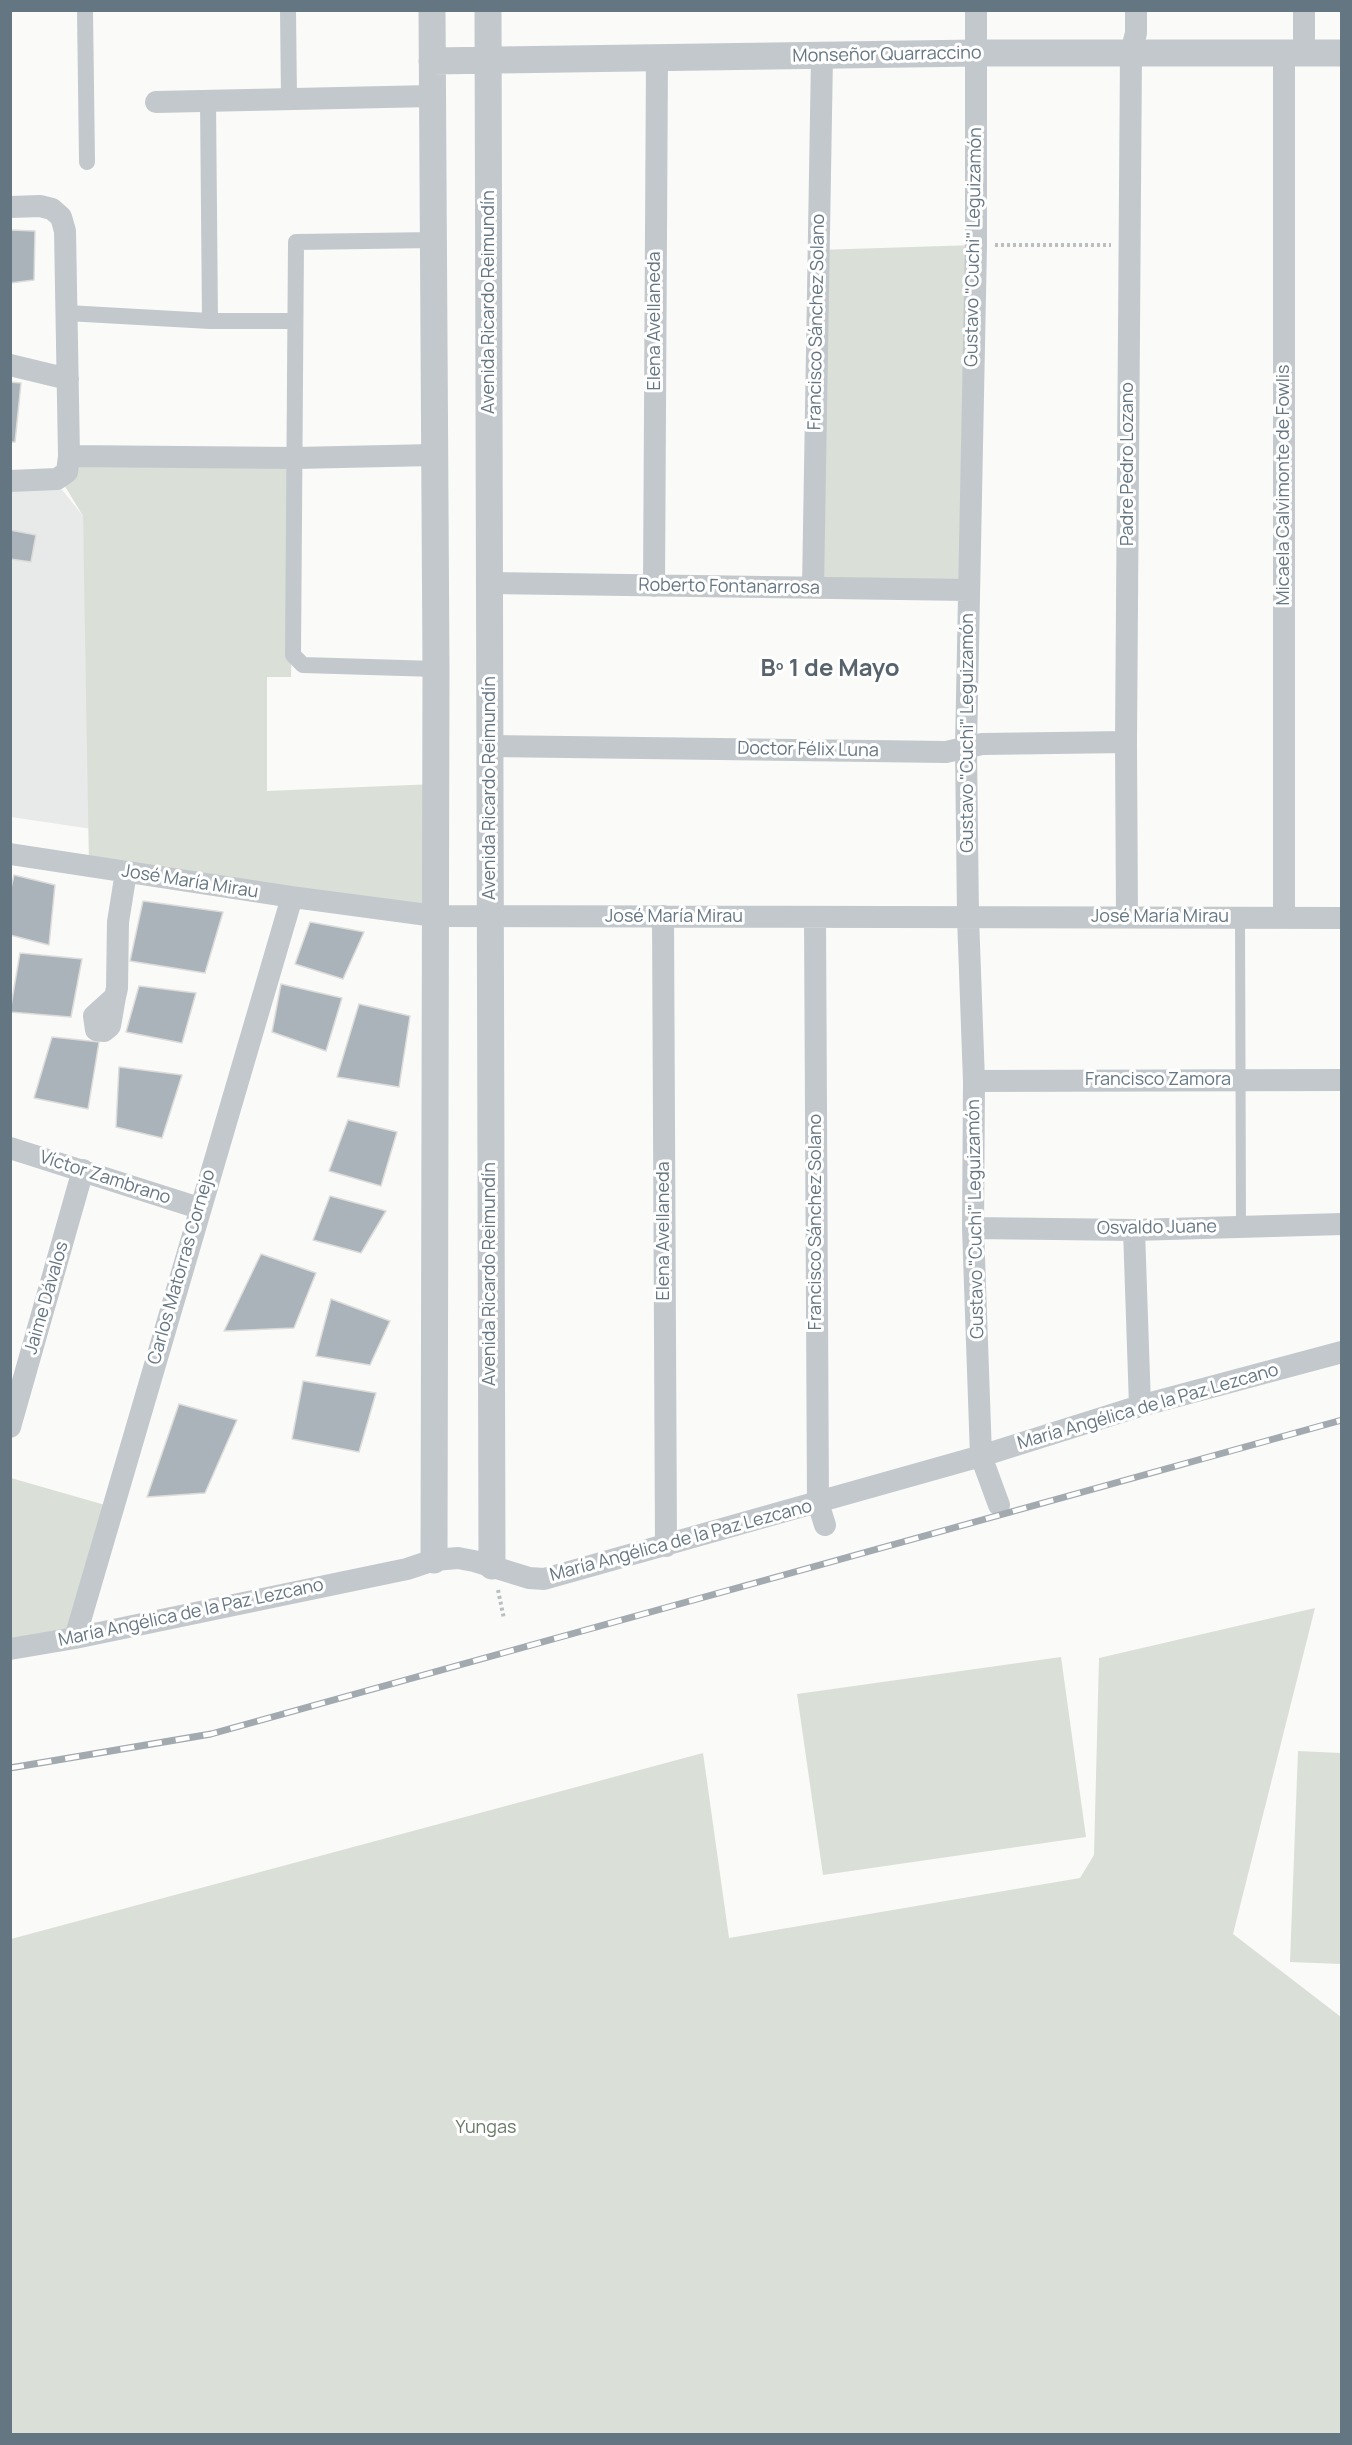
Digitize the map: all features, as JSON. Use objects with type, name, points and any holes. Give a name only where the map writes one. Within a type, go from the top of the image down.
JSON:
[{"type":"street","points":[[85,10],[87,162]]},
{"type":"street","points":[[288,10],[289,98]]},
{"type":"street","points":[[432,10],[436,669],[434,1560]]},
{"type":"street","name":"Avenida Ricardo Reimundín","points":[[488,10],[492,1566]]},
{"type":"street","name":"Gustavo \"Cuchi\" Leguizamón","points":[[976,10],[975,245],[966,747],[968,917],[974,1081],[973,1228],[981,1455],[999,1505]]},
{"type":"street","name":"Padre Pedro Lozano","points":[[1127,917],[1126,742],[1131,53],[1136,33],[1136,10]]},
{"type":"street","name":"Micaela Calvimonte de Fowlis","points":[[1284,917],[1294,53],[1304,10]]},
{"type":"street","name":"Monseñor Quarraccino","points":[[432,61],[976,53],[1341,53]]},
{"type":"street","name":"Francisco Sánchez Solano","points":[[813,588],[822,56]]},
{"type":"street","name":"Elena Avellaneda","points":[[654,586],[657,57]]},
{"type":"street","points":[[156,102],[432,96]]},
{"type":"street","points":[[208,100],[210,321]]},
{"type":"street","points":[[10,207],[40,206],[52,209],[61,217],[65,231],[69,456],[67,472],[57,479],[10,481]]},
{"type":"street","points":[[435,240],[296,242],[293,655],[303,665],[436,669]]},
{"type":"street","points":[[67,314],[210,321],[295,321]]},
{"type":"street","points":[[10,365],[68,379]]},
{"type":"street","points":[[69,456],[295,458],[434,455]]},
{"type":"street","name":"Roberto Fontanarrosa","points":[[490,583],[968,590]]},
{"type":"street","name":"Doctor Félix Luna","points":[[490,746],[945,752],[982,744],[1126,742]]},
{"type":"street","name":"José María Mirau","points":[[10,854],[292,897],[435,916],[489,918],[663,916],[1341,918]]},
{"type":"street","points":[[115,997],[118,922],[126,872]]},
{"type":"street","name":"Carlos Matorras Cornejo","points":[[75,1638],[199,1208],[292,897]]},
{"type":"street","name":"Elena Avellaneda","points":[[663,916],[666,1546]]},
{"type":"street","name":"Francisco Sánchez Solano","points":[[815,917],[818,1503],[825,1525]]},
{"type":"street","name":"Francisco Zamora","points":[[974,1081],[1341,1080]]},
{"type":"street","name":"Víctor Zambrano","points":[[10,1148],[199,1208]]},
{"type":"street","name":"Jaime Dávalos","points":[[10,1427],[83,1170]]},
{"type":"street","name":"Osvaldo Juane","points":[[973,1228],[1134,1230],[1341,1224]]},
{"type":"street","points":[[1134,1230],[1140,1406]]},
{"type":"street","name":"María Angélica de la Paz Lezcano","points":[[10,1649],[75,1638],[407,1569],[434,1560],[458,1558],[529,1578],[544,1579],[818,1503],[1140,1406],[1341,1352]]},
{"type":"lane","points":[[1240,918],[1241,1226]]},
{"type":"path","points":[[975,245],[1130,245]]},
{"type":"shaded area","points":[[59,486],[83,516],[92,829],[11,817],[11,491]]},
{"type":"green space","points":[[976,245],[968,590],[813,587],[817,250]]},
{"type":"green space","points":[[69,456],[295,458],[291,677],[267,677],[267,791],[435,784],[435,916],[89,866],[83,516],[63,483]]},
{"type":"green space","points":[[11,1478],[112,1507],[75,1638],[11,1648]]},
{"type":"green space","name":"Yungas","points":[[1315,1608],[1233,1934],[1341,2017],[1341,2434],[11,2434],[11,1939],[703,1753],[729,1938],[1080,1878],[1094,1855],[1099,1658]]},
{"type":"green space","points":[[1061,1657],[1086,1837],[823,1875],[797,1694]]},
{"type":"green space","points":[[1298,1751],[1341,1753],[1341,1964],[1290,1962]]},
{"type":"building","points":[[10,230],[35,231],[34,280],[10,283]]},
{"type":"building","points":[[10,382],[21,383],[15,442],[10,442]]},
{"type":"building","points":[[10,530],[36,535],[31,562],[10,559]]},
{"type":"building","points":[[14,875],[55,885],[49,945],[10,935],[10,892]]},
{"type":"building","points":[[143,901],[223,912],[205,973],[130,961]]},
{"type":"building","points":[[310,922],[364,932],[343,979],[295,964]]},
{"type":"building","points":[[20,953],[82,959],[71,1017],[10,1012]]},
{"type":"building","points":[[281,984],[342,998],[326,1051],[272,1032]]},
{"type":"building","points":[[139,986],[196,993],[182,1043],[126,1032]]},
{"type":"building","points":[[359,1004],[410,1016],[399,1087],[337,1077]]},
{"type":"building","points":[[52,1037],[99,1042],[88,1109],[34,1098]]},
{"type":"building","points":[[119,1067],[182,1075],[162,1138],[116,1127]]},
{"type":"building","points":[[348,1120],[397,1132],[381,1186],[329,1171]]},
{"type":"building","points":[[330,1196],[386,1211],[361,1253],[313,1240]]},
{"type":"building","points":[[261,1254],[316,1273],[294,1328],[224,1331]]},
{"type":"building","points":[[331,1299],[390,1321],[370,1365],[316,1356]]},
{"type":"building","points":[[303,1381],[376,1393],[359,1452],[292,1439]]},
{"type":"building","points":[[179,1404],[237,1420],[205,1493],[147,1497]]},
{"type":"railway","points":[[10,1768],[211,1734],[1342,1420]]},
{"type":"district","name":"Bº 1 de Mayo","points":[[830,669]]}]
